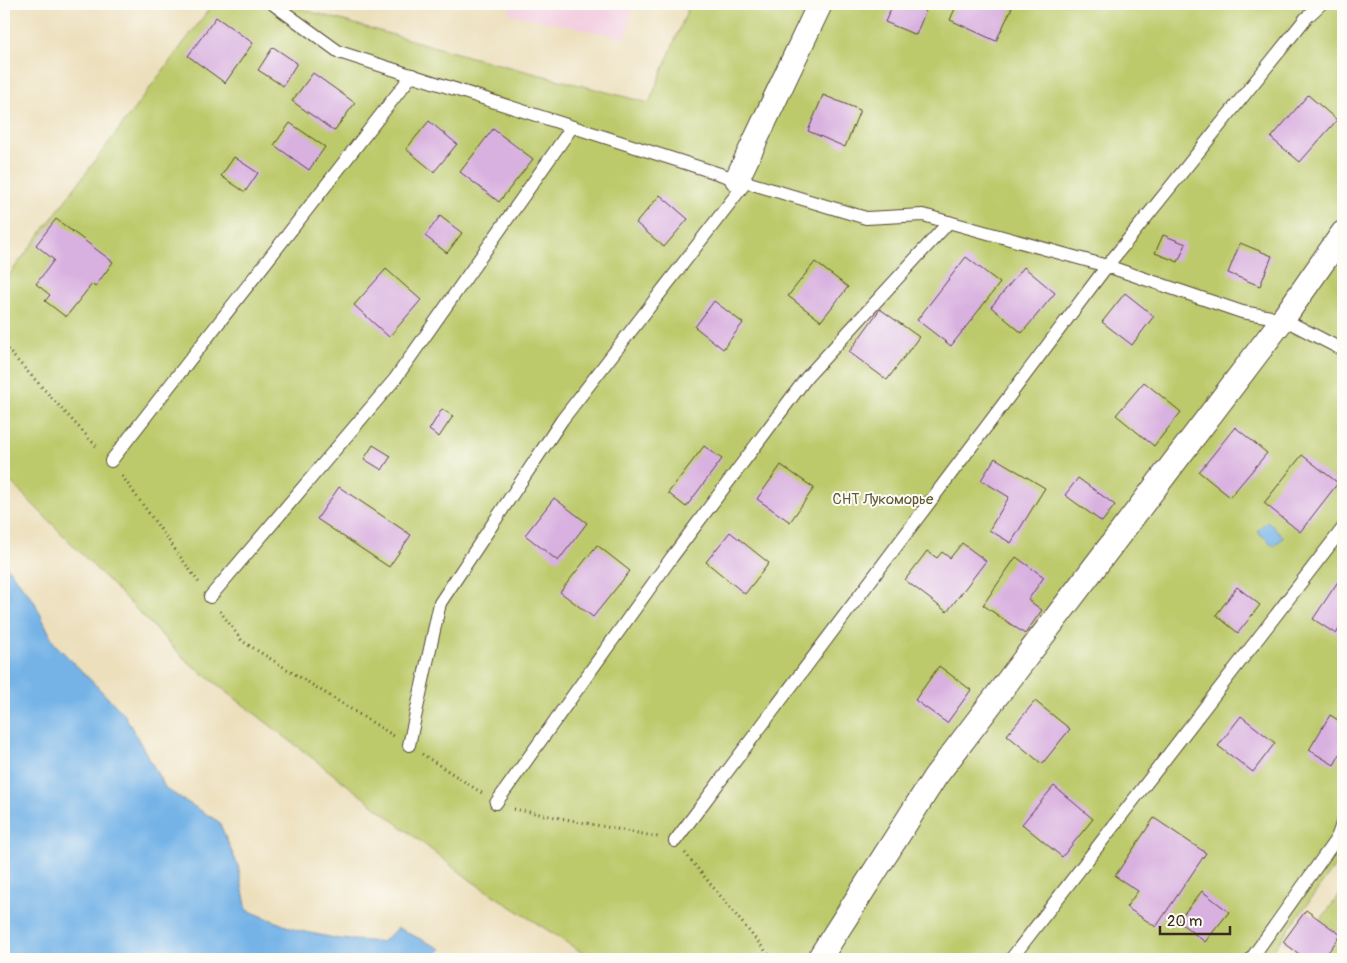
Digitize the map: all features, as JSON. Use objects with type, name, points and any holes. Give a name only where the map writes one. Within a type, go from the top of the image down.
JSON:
[{"type":"street","points":[[742,181],[820,4]]},
{"type":"street","points":[[819,959],[934,777],[1283,319],[1343,233]]},
{"type":"lane","points":[[272,4],[339,52],[742,181],[866,218],[923,215],[1106,266],[1242,312],[1283,319],[1343,350]]},
{"type":"lane","points":[[675,841],[1106,266],[1306,18],[1321,4]]},
{"type":"lane","points":[[111,461],[412,75]]},
{"type":"lane","points":[[210,597],[395,379],[572,127]]},
{"type":"lane","points":[[409,745],[440,603],[562,420],[742,181]]},
{"type":"lane","points":[[496,803],[672,557],[807,377],[949,222]]},
{"type":"lane","points":[[1010,959],[1343,528]]},
{"type":"lane","points":[[1251,959],[1337,838],[1343,821]]},
{"type":"lane","points":[[1337,838],[1343,851]]},
{"type":"path","points":[[4,346],[111,461],[242,641],[409,745],[496,803],[505,807],[675,841],[772,959]]},
{"type":"shaded area","points":[[511,4],[633,4],[626,38],[509,14]]},
{"type":"green space","name":"СНТ Лукоморье","points":[[213,4],[284,4],[471,57],[649,103],[690,4],[1343,4],[1343,855],[1267,959],[592,959],[473,882],[188,662],[4,475],[4,282]]},
{"type":"green space","points":[[1343,890],[1343,959],[1291,959]]},
{"type":"water","points":[[1267,521],[1284,537],[1274,546],[1257,531]]},
{"type":"water","points":[[4,563],[34,601],[54,643],[124,714],[166,789],[219,822],[238,866],[247,910],[296,930],[339,939],[382,942],[398,928],[441,949],[434,959],[4,959]]},
{"type":"building","points":[[893,4],[910,4],[926,10],[916,35],[885,22]]},
{"type":"building","points":[[957,4],[1003,4],[1012,8],[996,41],[950,20]]},
{"type":"building","points":[[216,17],[253,43],[225,83],[188,56]]},
{"type":"building","points":[[273,47],[297,63],[283,86],[258,70]]},
{"type":"building","points":[[313,73],[355,103],[334,131],[292,101]]},
{"type":"building","points":[[823,95],[860,110],[845,147],[808,131]]},
{"type":"building","points":[[1308,95],[1337,120],[1300,162],[1271,138]]},
{"type":"building","points":[[429,121],[457,144],[434,172],[406,149]]},
{"type":"building","points":[[290,123],[325,147],[309,170],[274,145]]},
{"type":"building","points":[[493,129],[533,159],[499,202],[460,172]]},
{"type":"building","points":[[234,157],[258,173],[245,192],[221,176]]},
{"type":"building","points":[[660,195],[688,219],[664,247],[636,223]]},
{"type":"building","points":[[440,216],[462,233],[447,253],[425,236]]},
{"type":"building","points":[[56,219],[113,262],[95,287],[92,284],[66,317],[45,301],[50,295],[36,284],[54,260],[36,245]]},
{"type":"building","points":[[1163,235],[1186,244],[1178,262],[1155,253]]},
{"type":"building","points":[[1240,243],[1272,256],[1260,286],[1228,273]]},
{"type":"building","points":[[966,257],[1000,283],[951,346],[917,320]]},
{"type":"building","points":[[815,262],[848,287],[821,321],[788,296]]},
{"type":"building","points":[[1024,267],[1055,293],[1022,333],[991,307]]},
{"type":"building","points":[[386,269],[421,300],[389,337],[354,305]]},
{"type":"building","points":[[1125,293],[1154,316],[1132,345],[1102,322]]},
{"type":"building","points":[[714,301],[743,323],[723,349],[695,327]]},
{"type":"building","points":[[880,309],[919,337],[887,380],[849,352]]},
{"type":"building","points":[[1144,382],[1181,412],[1154,446],[1116,415]]},
{"type":"building","points":[[442,409],[453,416],[439,437],[429,430]]},
{"type":"building","points":[[1235,427],[1267,453],[1230,497],[1199,472]]},
{"type":"building","points":[[373,445],[391,456],[382,470],[364,459]]},
{"type":"building","points":[[704,446],[722,459],[686,507],[668,493]]},
{"type":"building","points":[[1302,455],[1338,483],[1300,532],[1264,503]]},
{"type":"building","points":[[995,458],[1045,488],[1011,543],[989,530],[1009,497],[981,480]]},
{"type":"building","points":[[781,465],[814,488],[790,522],[757,499]]},
{"type":"building","points":[[1078,478],[1115,505],[1102,522],[1065,495]]},
{"type":"building","points":[[339,487],[411,535],[389,567],[317,519]]},
{"type":"building","points":[[554,498],[587,523],[558,561],[525,535]]},
{"type":"building","points":[[730,532],[769,563],[745,594],[706,562]]},
{"type":"building","points":[[962,543],[986,561],[947,612],[905,580],[927,551],[937,558],[942,552],[950,558]]},
{"type":"building","points":[[597,545],[630,571],[593,617],[560,592]]},
{"type":"building","points":[[1016,557],[1044,577],[1028,600],[1042,610],[1025,634],[983,605]]},
{"type":"building","points":[[1343,574],[1343,622],[1336,634],[1313,619]]},
{"type":"building","points":[[1237,587],[1260,605],[1238,633],[1216,615]]},
{"type":"building","points":[[939,666],[971,690],[947,723],[915,700]]},
{"type":"building","points":[[1035,701],[1070,729],[1042,764],[1007,735]]},
{"type":"building","points":[[1330,715],[1343,723],[1343,749],[1334,765],[1309,750]]},
{"type":"building","points":[[1241,716],[1275,743],[1253,772],[1218,746]]},
{"type":"building","points":[[1054,786],[1093,819],[1062,857],[1022,824]]},
{"type":"building","points":[[1154,818],[1206,853],[1156,927],[1126,907],[1138,891],[1115,876]]},
{"type":"building","points":[[1202,891],[1229,912],[1205,942],[1178,921]]},
{"type":"building","points":[[1306,910],[1341,935],[1323,959],[1306,959],[1283,942]]}]
